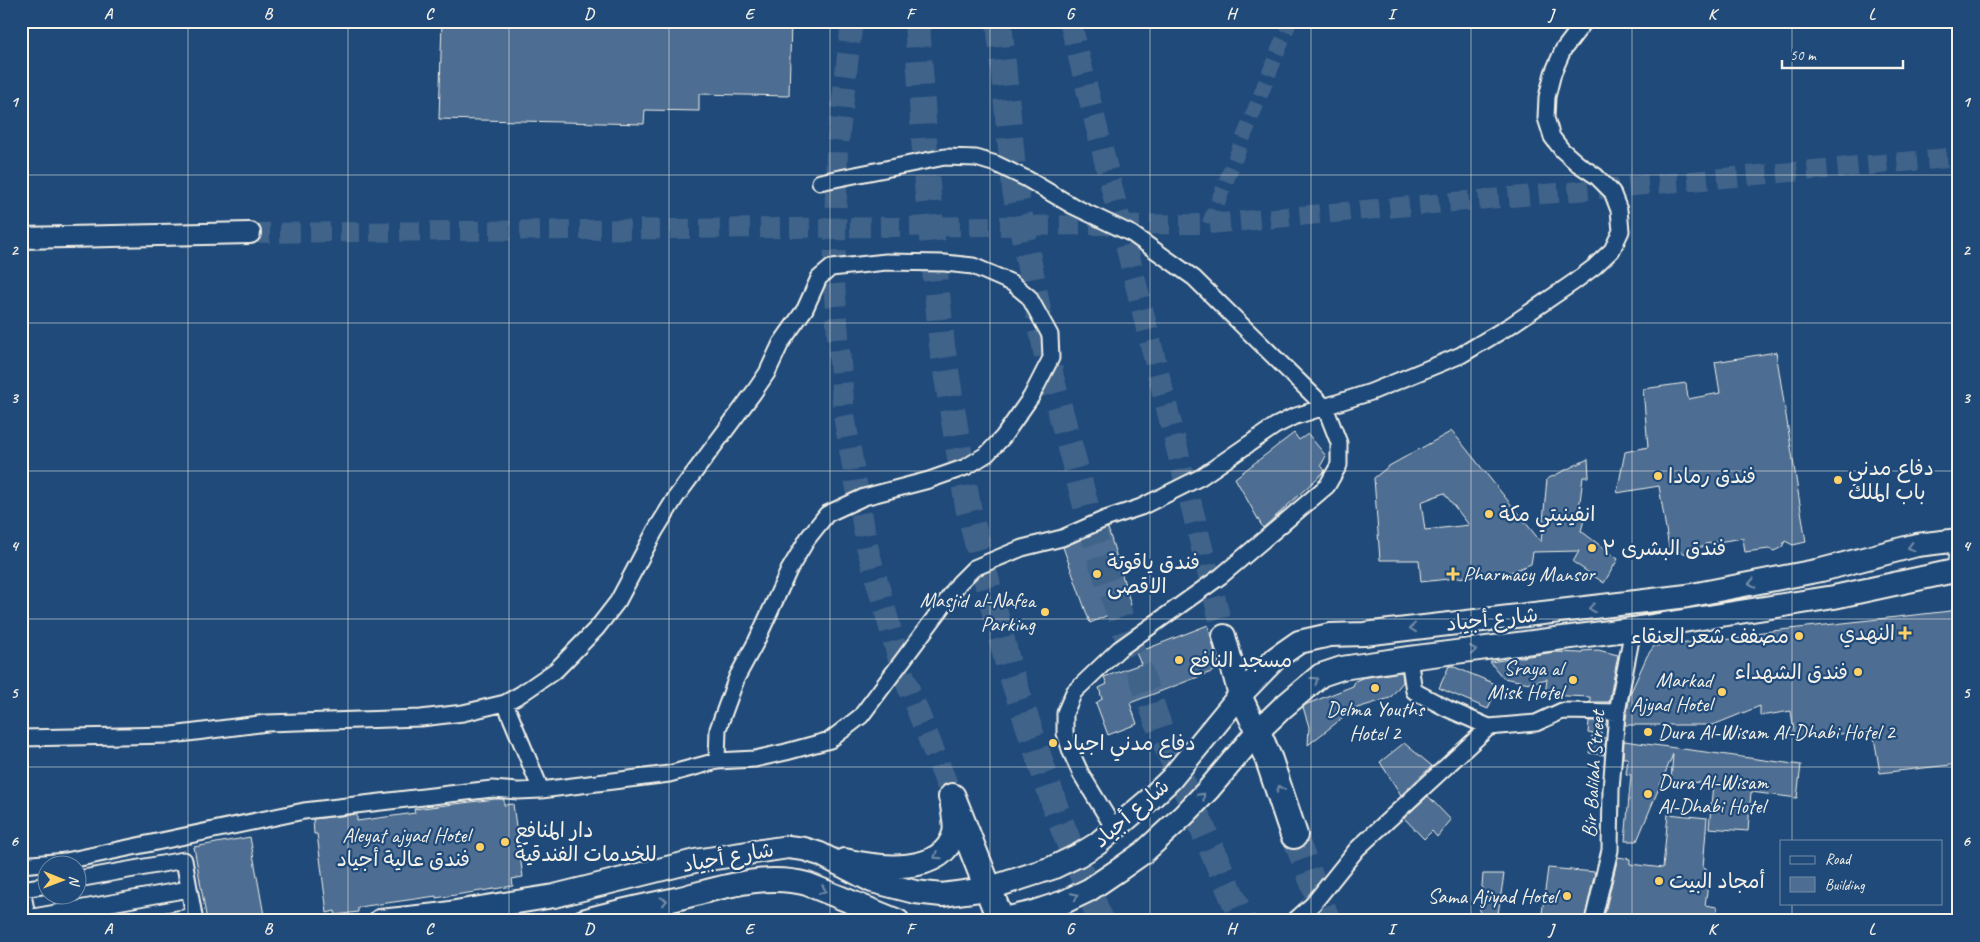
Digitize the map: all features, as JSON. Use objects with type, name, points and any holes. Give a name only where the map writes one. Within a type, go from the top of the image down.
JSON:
[{"type":"highway","points":[[1257,732],[1269,760],[1294,835]]},
{"type":"highway","points":[[952,797],[999,920]]},
{"type":"main road","name":"شارع أجياد","points":[[380,921],[437,915],[554,896],[695,861],[788,847],[820,854],[872,881],[915,892],[942,895],[987,889],[1052,868],[1079,855],[1115,830],[1171,779],[1240,695],[1276,658],[1299,642],[1330,634],[1364,634],[1687,596],[1821,570],[1957,538]]},
{"type":"main road","name":"شارع أجياد","points":[[999,920],[1031,913],[1064,902],[1089,890],[1144,852],[1208,790],[1257,732],[1320,675],[1342,668],[1633,629],[1834,597],[1955,570]]},
{"type":"main road","points":[[1224,636],[1240,695],[1257,732]]},
{"type":"main road","points":[[820,854],[860,864],[892,865],[918,865],[938,857],[948,847],[955,831],[952,797]]},
{"type":"main road","name":"شارع أجياد","points":[[583,921],[745,882],[773,879],[793,880],[807,884],[898,921]]},
{"type":"street","points":[[21,865],[66,862],[304,810],[492,789],[541,790],[669,774],[717,761],[755,759],[830,740],[861,716],[959,582],[974,568],[1022,548],[1062,538],[1141,506],[1201,477],[1275,426],[1292,417],[1371,392],[1461,355],[1511,325],[1594,268],[1612,250],[1621,232],[1619,210],[1612,192],[1596,176],[1562,150],[1552,137],[1546,118],[1547,97],[1553,73],[1563,50],[1585,21]]},
{"type":"street","points":[[820,182],[945,157],[976,158],[996,164],[1027,179],[1073,206],[1132,234],[1194,278],[1325,407],[1339,442],[1339,465],[1326,486],[1221,576],[1118,649],[1074,692],[1065,713],[1065,733],[1070,752],[1094,798],[1115,830]]},
{"type":"street","points":[[21,238],[250,233]]},
{"type":"street","points":[[21,738],[172,735],[268,723],[421,718],[463,714],[505,703],[556,670],[597,628],[618,602],[655,531],[676,497],[767,374],[782,343],[805,309],[819,278],[831,268],[886,262],[945,263],[973,266],[1012,283],[1028,297],[1050,335],[1051,358],[1031,398],[1003,438],[987,454],[966,467],[929,480],[864,497],[827,514],[808,538],[788,570],[756,642],[737,677],[718,730],[717,761]]},
{"type":"street","name":"Bir Balilah Street","points":[[1593,921],[1610,850],[1611,790],[1617,712],[1633,629]]},
{"type":"street","points":[[1409,658],[1414,691],[1448,709],[1489,727],[1536,723],[1562,710],[1617,712]]},
{"type":"street","points":[[505,703],[541,790]]},
{"type":"street","points":[[1294,921],[1313,904],[1357,849],[1489,727]]},
{"type":"street","points":[[88,877],[184,860],[194,916],[166,921]]},
{"type":"street","points":[[38,887],[22,889],[28,920],[189,889]]},
{"type":"lane","points":[[1955,570],[1957,538]]},
{"type":"building","points":[[442,21],[791,21],[789,96],[699,94],[699,111],[645,110],[644,124],[439,119]]},
{"type":"building","points":[[1776,352],[1806,542],[1793,545],[1785,541],[1782,547],[1774,551],[1769,549],[1745,552],[1743,538],[1705,544],[1705,547],[1700,547],[1697,552],[1687,554],[1669,548],[1659,486],[1617,493],[1625,452],[1648,447],[1643,389],[1686,383],[1688,399],[1720,393],[1715,362]]},
{"type":"building","name":"انفينيتي مكة","points":[[1452,431],[1541,542],[1547,479],[1588,459],[1589,477],[1583,477],[1578,518],[1584,520],[1581,531],[1618,559],[1604,583],[1573,562],[1579,551],[1533,552],[1531,564],[1511,572],[1421,582],[1419,560],[1380,560],[1374,478],[1389,466]],"holes":[[[1444,493],[1469,525],[1425,530],[1421,502]]]},
{"type":"building","points":[[1294,433],[1299,440],[1308,434],[1326,456],[1321,465],[1325,471],[1263,528],[1235,478]]},
{"type":"building","name":"فندق ياقوتة الاقصى","points":[[1108,528],[1131,605],[1090,623],[1063,547]]},
{"type":"building","name":"فندق الشهداء","points":[[1959,610],[1959,764],[1880,773],[1873,731],[1795,738],[1791,711],[1760,716],[1760,706],[1713,725],[1625,725],[1630,694],[1647,656],[1654,646],[1754,637],[1754,633]]},
{"type":"building","name":"مسجد النافع","points":[[1208,625],[1219,669],[1130,703],[1137,724],[1108,735],[1096,703],[1102,699],[1099,688],[1107,684],[1104,677],[1141,664],[1136,653]]},
{"type":"building","points":[[1598,650],[1618,655],[1609,702],[1590,702],[1590,697],[1545,695],[1547,679],[1530,683],[1503,678],[1490,662],[1555,652],[1581,653],[1582,651]]},
{"type":"building","points":[[1449,666],[1498,685],[1488,709],[1439,688]]},
{"type":"building","points":[[1402,672],[1403,682],[1390,698],[1354,709],[1308,745],[1309,727],[1303,707],[1353,686],[1355,681],[1362,678]]},
{"type":"building","points":[[1589,721],[1607,721],[1607,725],[1602,725],[1601,735],[1588,733]]},
{"type":"building","points":[[1592,736],[1606,738],[1604,755],[1589,753]]},
{"type":"building","points":[[1624,741],[1801,765],[1797,798],[1751,792],[1748,831],[1709,828],[1713,784],[1671,780],[1673,754],[1637,841],[1625,841],[1631,775],[1626,774],[1628,758],[1623,758]]},
{"type":"building","points":[[1404,743],[1432,766],[1401,795],[1380,762]]},
{"type":"building","points":[[1428,796],[1451,820],[1437,837],[1432,831],[1424,839],[1404,818]]},
{"type":"building","points":[[504,799],[504,805],[513,804],[523,877],[512,879],[513,886],[436,898],[436,896],[366,906],[358,908],[358,912],[336,915],[335,911],[327,913],[317,834],[314,834],[313,819],[357,814],[357,821],[415,813],[414,809]]},
{"type":"building","points":[[1668,814],[1707,818],[1703,868],[1706,869],[1706,877],[1709,878],[1705,905],[1717,907],[1715,921],[1603,921],[1618,857],[1630,859],[1630,864],[1663,868]]},
{"type":"building","points":[[250,837],[265,921],[207,921],[194,847]]},
{"type":"building","name":"Sama Ajiyad Hotel","points":[[1548,868],[1595,872],[1584,921],[1541,921]]},
{"type":"building","points":[[1483,874],[1504,874],[1497,921],[1479,921]]},
{"type":"tunnel","points":[[852,21],[837,150],[834,283],[844,415],[867,546],[903,674],[952,797]]},
{"type":"tunnel","points":[[917,21],[927,185],[942,346],[968,507],[1008,664],[1059,818],[1101,921]]},
{"type":"tunnel","points":[[999,21],[1015,190],[1051,377],[1101,561],[1164,740],[1243,921]]},
{"type":"tunnel","points":[[1070,21],[1224,636]]},
{"type":"tunnel","points":[[1209,224],[1290,21]]},
{"type":"tunnel","points":[[250,233],[1209,224],[1959,157]]},
{"type":"tunnel","points":[[1294,835],[1328,921]]},
{"type":"place","name":"فندق رمادا","points":[[1658,476]]},
{"type":"place","name":"دفاع مدني باب الملك","points":[[1838,480]]},
{"type":"place","name":"انفينيتي مكة","points":[[1489,514]]},
{"type":"place","name":"فندق البشرى ٣","points":[[1592,548]]},
{"type":"place","name":"فندق ياقوتة الاقصى","points":[[1097,574]]},
{"type":"place","name":"Pharmacy Mansor","points":[[1453,574]]},
{"type":"place","name":"Masjid al-Nafea Parking","points":[[1045,612]]},
{"type":"place","name":"النهدي","points":[[1905,633]]},
{"type":"place","name":"مصفف شعر العنقاء","points":[[1799,636]]},
{"type":"place","name":"مسجد النافع","points":[[1179,660]]},
{"type":"place","name":"فندق الشهداء","points":[[1858,672]]},
{"type":"place","name":"Sraya al Misk Hotel","points":[[1573,680]]},
{"type":"place","name":"Delma Youths Hotel 2","points":[[1375,688]]},
{"type":"place","name":"Markad Ajyad Hotel","points":[[1722,692]]},
{"type":"place","name":"Dura Al-Wisam Al-Dhabi Hotel 2","points":[[1648,732]]},
{"type":"place","name":"دفاع مدني اجياد","points":[[1053,743]]},
{"type":"place","name":"Dura Al-Wisam Al-Dhabi Hotel","points":[[1648,794]]},
{"type":"place","name":"دار المنافع للخدمات الفندقية","points":[[505,842]]},
{"type":"place","name":"Aleyat ajyad Hotel فندق عالية أجياد","points":[[480,847]]},
{"type":"place","name":"أمجاد البيت","points":[[1659,881]]},
{"type":"place","name":"Sama Ajiyad Hotel","points":[[1567,896]]}]
